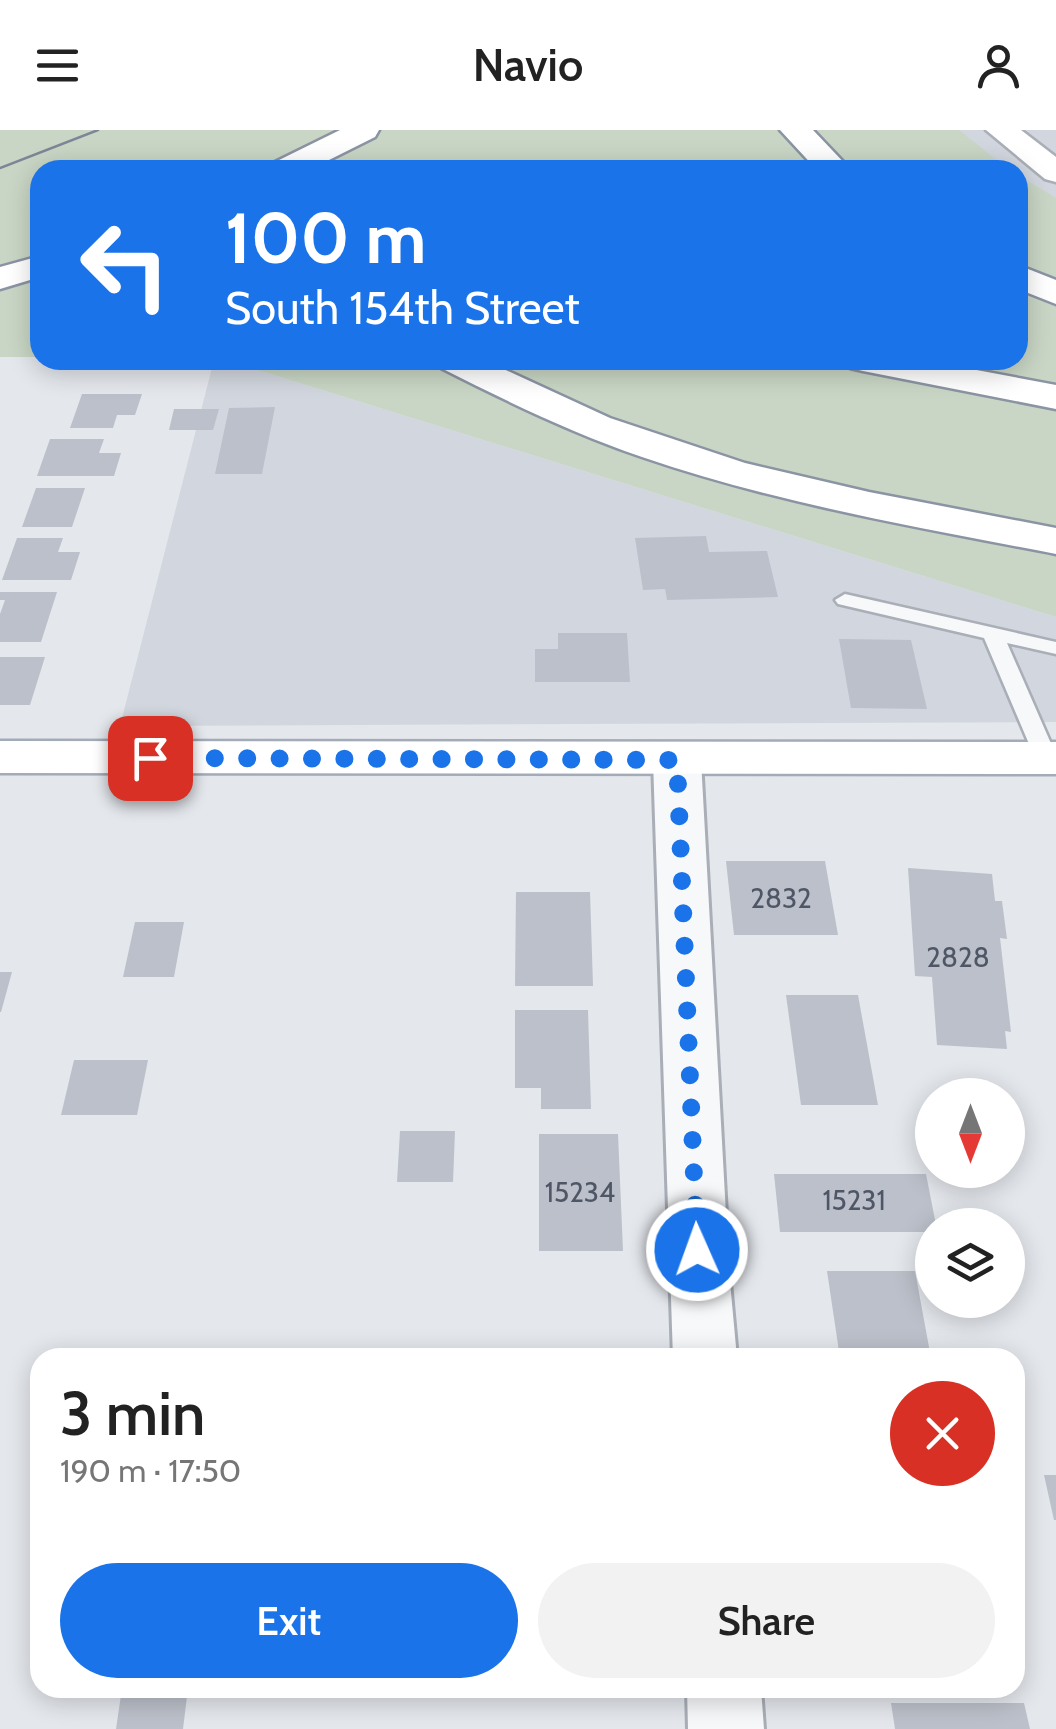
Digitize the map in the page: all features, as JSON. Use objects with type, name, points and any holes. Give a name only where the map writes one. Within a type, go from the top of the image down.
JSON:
[{"type":"main road","points":[[304,160],[364,130]]},
{"type":"main road","points":[[794,130],[825,160]]},
{"type":"main road","points":[[1001,130],[1056,172]]},
{"type":"main road","points":[[270,134],[274,160]]},
{"type":"main road","points":[[0,255],[30,256]]},
{"type":"main road","points":[[0,281],[30,270]]},
{"type":"main road","points":[[1028,280],[1056,293]]},
{"type":"main road","points":[[0,281],[30,284]]},
{"type":"main road","points":[[475,370],[603,430],[685,459],[821,495],[1056,541]]},
{"type":"main road","points":[[916,370],[1056,397]]},
{"type":"main road","points":[[0,757],[1051,758]]},
{"type":"street","points":[[677,760],[704,1348]]},
{"type":"street","points":[[724,1698],[726,1729]]},
{"type":"lane","points":[[844,600],[1056,648]]},
{"type":"lane","points":[[992,633],[1051,758]]},
{"type":"shaded area","points":[[925,130],[1056,130],[1056,217],[1028,202],[1028,160],[956,160]]},
{"type":"shaded area","points":[[211,370],[257,370],[1056,617],[1056,722],[120,726]]},
{"type":"green space","points":[[0,130],[959,130],[996,160],[30,160],[30,357],[0,357]]},
{"type":"green space","points":[[1028,181],[1056,198],[1056,617],[257,370],[1028,370]]},
{"type":"building","points":[[82,394],[142,394],[135,415],[117,415],[113,428],[70,428]]},
{"type":"building","points":[[275,407],[262,474],[215,474],[229,408]]},
{"type":"building","points":[[174,409],[219,409],[213,430],[169,430]]},
{"type":"building","points":[[50,439],[104,439],[99,453],[121,453],[114,476],[37,476]]},
{"type":"building","points":[[36,488],[85,488],[72,527],[22,527]]},
{"type":"building","points":[[706,536],[709,552],[767,551],[778,597],[667,600],[665,589],[643,590],[635,538]]},
{"type":"building","points":[[17,538],[63,538],[58,552],[80,552],[71,580],[2,580]]},
{"type":"building","points":[[0,592],[57,592],[41,642],[0,642],[0,614],[5,600],[0,600]]},
{"type":"building","points":[[558,633],[627,633],[630,682],[535,682],[535,649],[558,649]]},
{"type":"building","points":[[839,639],[911,640],[927,709],[851,708]]},
{"type":"building","points":[[0,657],[45,657],[30,705],[0,705]]},
{"type":"building","points":[[726,861],[825,861],[838,935],[734,935]]},
{"type":"building","points":[[908,868],[992,874],[995,901],[1002,901],[1007,939],[1000,938],[1011,1032],[1005,1031],[1007,1049],[937,1045],[932,977],[915,976]]},
{"type":"building","points":[[516,892],[590,892],[593,986],[515,986]]},
{"type":"building","points":[[135,922],[184,922],[174,977],[123,977]]},
{"type":"building","points":[[0,972],[12,972],[1,1012],[0,1012]]},
{"type":"building","points":[[786,995],[858,995],[878,1105],[801,1105]]},
{"type":"building","points":[[515,1010],[588,1010],[591,1109],[541,1109],[541,1088],[515,1088]]},
{"type":"building","points":[[74,1060],[148,1060],[137,1115],[61,1115]]},
{"type":"building","points":[[400,1131],[455,1131],[453,1182],[397,1182]]},
{"type":"building","points":[[539,1134],[618,1134],[623,1251],[539,1251]]},
{"type":"building","points":[[774,1174],[915,1174],[915,1188],[929,1188],[933,1208],[915,1208],[915,1232],[780,1232]]},
{"type":"building","points":[[827,1271],[915,1271],[915,1318],[924,1318],[929,1348],[839,1348]]},
{"type":"building","points":[[1044,1475],[1056,1475],[1056,1520],[1054,1520]]},
{"type":"building","points":[[121,1698],[187,1698],[183,1729],[116,1729]]},
{"type":"building","points":[[891,1703],[1024,1703],[1030,1729],[895,1729]]},
{"type":"tram line","points":[[0,168],[98,130]]},
{"type":"route","points":[[150,758],[677,760],[697,1250]]}]
